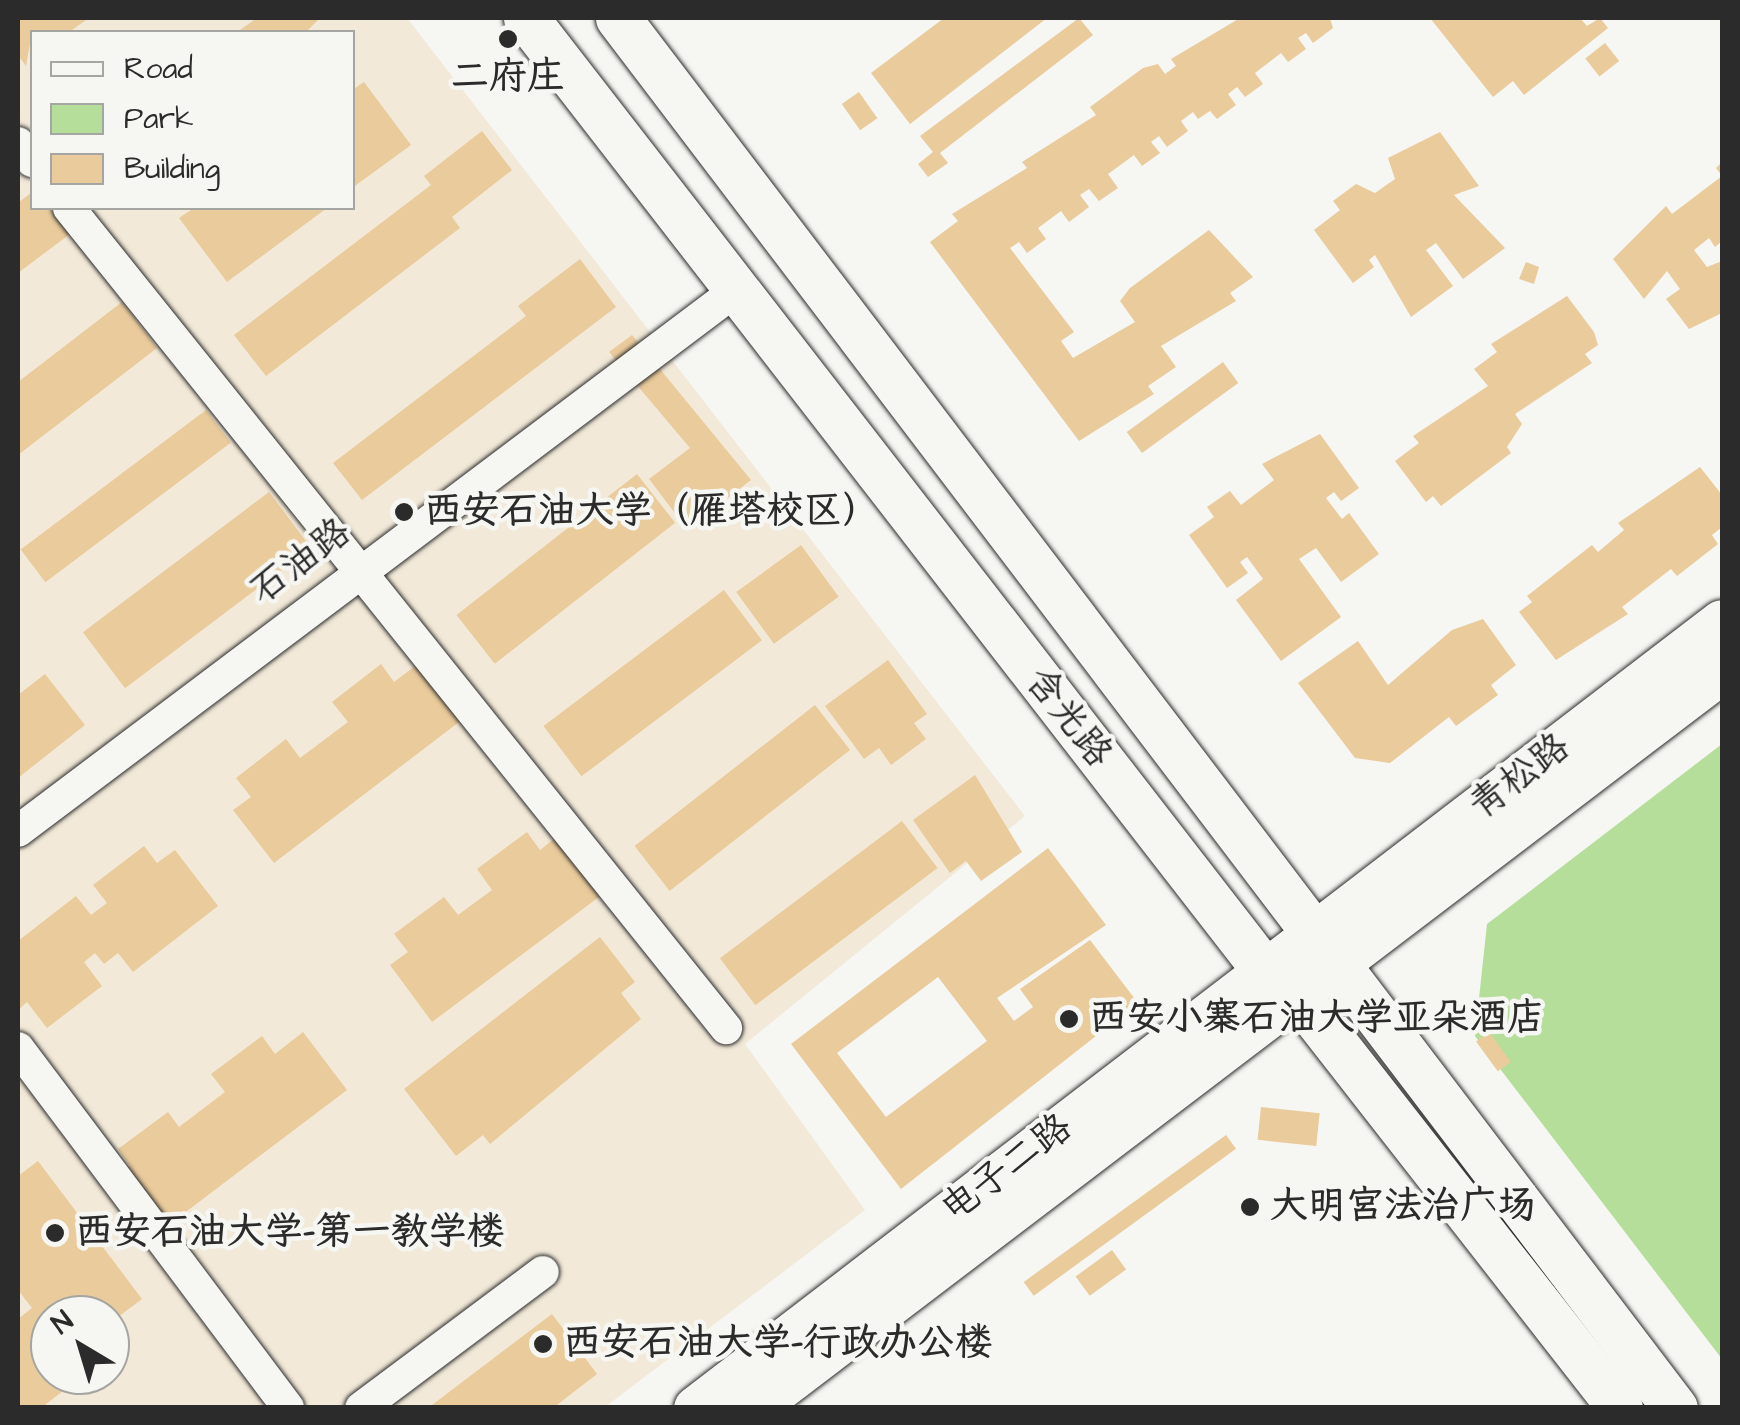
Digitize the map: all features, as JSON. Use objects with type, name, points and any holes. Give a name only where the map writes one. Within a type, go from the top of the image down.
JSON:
[{"type":"main road","name":"含光路","points":[[526,18],[735,291],[1620,1408]]},
{"type":"main road","name":"含光路","points":[[618,18],[1675,1408]]},
{"type":"main road","name":"青松路","points":[[1325,949],[1722,622]]},
{"type":"main road","name":"青松路","points":[[1325,949],[1722,670]]},
{"type":"main road","name":"电子二路","points":[[696,1408],[1325,949]]},
{"type":"main road","name":"电子二路","points":[[752,1408],[1280,982]]},
{"type":"street","points":[[72,210],[726,1028]]},
{"type":"street","name":"石油路","points":[[18,831],[358,568],[735,291]]},
{"type":"street","points":[[18,1048],[288,1408]]},
{"type":"street","points":[[361,1408],[544,1272]]},
{"type":"shaded area","name":"西安石油大学（雁塔校区）","points":[[18,18],[407,18],[1025,816],[745,1044],[865,1210],[605,1407],[18,1407]]},
{"type":"green space","points":[[1722,744],[1722,1359],[1475,1036],[1487,924]]},
{"type":"building","points":[[18,18],[89,18],[72,30],[30,30],[26,66],[18,55]]},
{"type":"building","points":[[257,18],[320,18],[308,30],[240,30]]},
{"type":"building","points":[[944,18],[1047,18],[910,124],[871,73]]},
{"type":"building","points":[[1079,18],[1093,35],[940,153],[948,163],[928,177],[918,164],[933,152],[920,136]]},
{"type":"building","points":[[1240,18],[1330,18],[1333,28],[1313,43],[1306,33],[1298,38],[1306,49],[1288,62],[1281,53],[1255,73],[1263,84],[1245,97],[1237,87],[1228,94],[1236,105],[1217,119],[1210,111],[1198,119],[1193,112],[1181,121],[1188,131],[1167,147],[1159,136],[1151,142],[1160,153],[1142,166],[1134,155],[1108,174],[1118,188],[1099,201],[1089,189],[1080,195],[1089,207],[1069,222],[1061,211],[1038,228],[1046,239],[1027,253],[1019,242],[1010,248],[1074,332],[1061,341],[1073,358],[1135,322],[1120,301],[1130,288],[1209,230],[1253,277],[1230,293],[1236,301],[1161,346],[1176,367],[1148,386],[1154,394],[1079,441],[930,242],[958,221],[952,214],[1027,168],[1022,162],[1096,115],[1090,107],[1143,68],[1158,64],[1165,74],[1176,66],[1171,59]]},
{"type":"building","points":[[1430,18],[1580,18],[1587,26],[1600,18],[1608,28],[1524,95],[1513,81],[1493,97]]},
{"type":"building","points":[[1605,43],[1619,61],[1599,77],[1585,58]]},
{"type":"building","points":[[364,82],[411,145],[355,186],[355,88]]},
{"type":"building","points":[[859,92],[877,118],[860,130],[842,104]]},
{"type":"building","points":[[482,131],[512,170],[452,217],[460,228],[266,376],[234,335],[431,185],[424,176]]},
{"type":"building","points":[[1440,132],[1479,186],[1454,195],[1505,248],[1463,279],[1436,243],[1426,250],[1453,286],[1411,317],[1375,255],[1369,260],[1374,267],[1353,283],[1314,230],[1340,210],[1333,201],[1356,184],[1375,193],[1395,179],[1388,158]]},
{"type":"building","points":[[1722,176],[1722,241],[1715,247],[1709,238],[1694,250],[1707,267],[1722,261],[1722,313],[1689,329],[1666,299],[1680,289],[1667,271],[1644,299],[1613,259],[1666,206],[1672,214]]},
{"type":"building","points":[[30,194],[30,210],[52,210],[70,234],[18,273],[18,203]]},
{"type":"building","points":[[191,210],[324,210],[227,282],[179,218]]},
{"type":"building","points":[[580,259],[616,307],[362,500],[333,463],[526,316],[518,306]]},
{"type":"building","points":[[1526,262],[1539,267],[1534,284],[1519,279]]},
{"type":"building","points":[[1567,296],[1594,332],[1598,345],[1585,354],[1592,363],[1515,414],[1522,424],[1507,447],[1511,453],[1441,506],[1433,496],[1426,502],[1395,461],[1419,443],[1413,436],[1488,386],[1474,369],[1497,352],[1491,344]]},
{"type":"building","points":[[122,302],[157,348],[18,455],[18,382]]},
{"type":"building","points":[[632,335],[751,480],[687,529],[649,479],[690,448],[609,352]]},
{"type":"building","points":[[1223,362],[1238,383],[1142,453],[1127,432]]},
{"type":"building","points":[[206,410],[231,443],[45,582],[21,550]]},
{"type":"building","points":[[1320,434],[1359,488],[1341,501],[1334,492],[1326,498],[1342,519],[1349,513],[1379,554],[1341,582],[1316,548],[1299,559],[1341,617],[1281,661],[1236,600],[1263,579],[1247,557],[1240,562],[1248,573],[1227,588],[1189,535],[1214,517],[1207,507],[1230,491],[1241,505],[1274,480],[1262,464]]},
{"type":"building","points":[[1700,467],[1722,495],[1722,527],[1712,535],[1718,544],[1677,576],[1671,569],[1622,607],[1628,614],[1556,660],[1519,612],[1532,602],[1527,596],[1592,545],[1598,552],[1624,530],[1618,523]]},
{"type":"building","points":[[637,474],[675,523],[495,664],[457,615]]},
{"type":"building","points":[[269,492],[311,548],[125,688],[83,632]]},
{"type":"building","points":[[801,545],[839,597],[774,644],[736,592]]},
{"type":"building","points":[[724,590],[762,640],[581,776],[544,726]]},
{"type":"building","points":[[1483,619],[1516,665],[1491,685],[1498,695],[1456,726],[1449,717],[1390,763],[1355,758],[1298,683],[1358,641],[1388,685],[1452,630]]},
{"type":"building","points":[[423,660],[467,716],[274,863],[233,810],[251,797],[236,778],[286,739],[300,758],[348,722],[332,702],[381,664],[394,682]]},
{"type":"building","points":[[888,660],[927,714],[914,723],[926,739],[891,765],[879,748],[864,759],[825,706]]},
{"type":"building","points":[[45,674],[85,725],[18,778],[18,695]]},
{"type":"building","points":[[815,705],[850,750],[670,891],[635,846]]},
{"type":"building","points":[[975,775],[1022,852],[981,881],[966,861],[950,873],[913,820]]},
{"type":"building","points":[[902,821],[938,868],[755,1005],[720,958]]},
{"type":"building","points":[[527,832],[540,850],[559,835],[603,894],[432,1022],[390,965],[408,952],[394,934],[444,897],[458,915],[492,890],[477,869]]},
{"type":"building","points":[[144,846],[157,863],[175,850],[218,906],[133,972],[118,953],[104,964],[95,953],[84,962],[102,986],[47,1028],[27,1002],[18,1010],[18,941],[76,896],[91,915],[107,903],[93,885]]},
{"type":"building","name":"西安小寨石油大学亚朵酒店","points":[[1048,848],[1106,925],[997,998],[1014,1021],[1033,1007],[1020,989],[1090,940],[1138,1003],[901,1189],[791,1044]],"holes":[[[938,977],[987,1041],[886,1117],[837,1053]]]},
{"type":"building","points":[[600,937],[635,982],[621,993],[641,1019],[490,1144],[483,1135],[456,1156],[404,1089]]},
{"type":"building","points":[[303,1032],[347,1090],[154,1236],[112,1179],[130,1166],[118,1149],[168,1112],[179,1127],[225,1092],[211,1074],[262,1036],[275,1054]]},
{"type":"building","points":[[1489,1032],[1511,1062],[1498,1071],[1476,1041]]},
{"type":"building","points":[[1261,1107],[1320,1113],[1316,1146],[1258,1140]]},
{"type":"building","points":[[1226,1135],[1236,1149],[1034,1296],[1024,1282]]},
{"type":"building","name":"西安石油大学-第一教学楼","points":[[38,1161],[142,1299],[130,1308],[130,1295],[30,1295],[30,1305],[18,1290],[18,1176]]},
{"type":"building","points":[[1112,1250],[1126,1269],[1090,1296],[1076,1276]]},
{"type":"building","name":"西安石油大学-第一教学楼","points":[[30,1310],[30,1395],[58,1395],[41,1408],[18,1408],[18,1319]]},
{"type":"building","name":"西安石油大学-行政办公楼","points":[[552,1314],[597,1374],[553,1408],[428,1408]]},
{"type":"place","name":"二府庄","points":[[508,39]]},
{"type":"place","name":"西安石油大学（雁塔校区）","points":[[404,512]]},
{"type":"place","name":"西安小寨石油大学亚朵酒店","points":[[1069,1019]]},
{"type":"place","name":"大明宫法治广场","points":[[1250,1207]]},
{"type":"place","name":"西安石油大学-第一教学楼","points":[[55,1233]]},
{"type":"place","name":"西安石油大学-行政办公楼","points":[[543,1344]]}]
